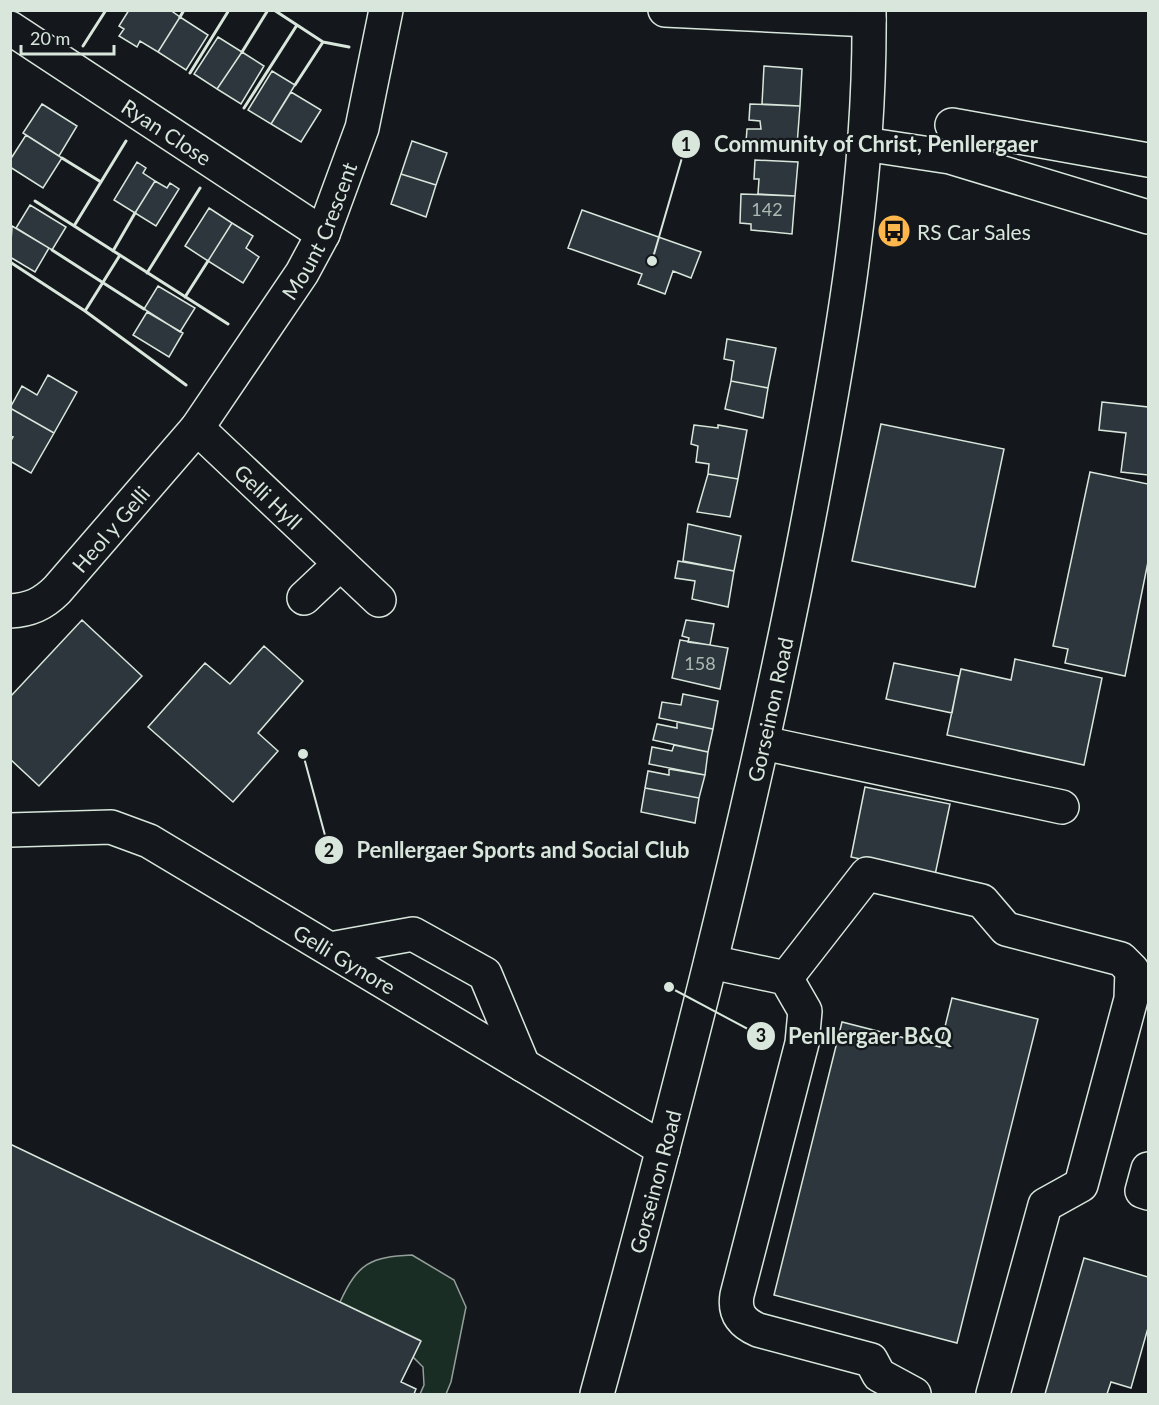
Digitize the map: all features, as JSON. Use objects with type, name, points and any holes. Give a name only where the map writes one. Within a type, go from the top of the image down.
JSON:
[{"type":"street","name":"Mount Crescent","points":[[197,428],[279,311],[323,234],[362,128],[386,10]]},
{"type":"street","points":[[665,10],[869,15]]},
{"type":"street","name":"Gorseinon Road","points":[[597,1395],[711,962],[763,743],[836,378],[853,258],[864,144],[869,15]]},
{"type":"street","name":"Ryan Close","points":[[10,28],[323,234]]},
{"type":"street","points":[[952,125],[1149,159]]},
{"type":"street","points":[[864,144],[950,157],[1149,218]]},
{"type":"street","name":"Gelli Hyll","points":[[197,428],[339,565],[379,600]]},
{"type":"street","name":"Heol y Gelli","points":[[10,610],[27,609],[46,601],[197,428]]},
{"type":"street","points":[[304,598],[339,565]]},
{"type":"street","points":[[763,743],[1062,807]]},
{"type":"street","name":"Gelli Gynore","points":[[10,830],[111,827],[149,841],[663,1149]]},
{"type":"street","points":[[786,978],[867,874],[982,901],[1006,929],[1121,959],[1132,970],[1131,999],[1081,1185],[1045,1205],[993,1395]]},
{"type":"street","points":[[330,949],[413,934],[485,974],[523,1065]]},
{"type":"street","points":[[711,962],[786,978],[805,1011],[805,1032],[737,1295],[737,1313],[743,1322],[758,1330],[871,1360],[879,1375],[914,1395]]},
{"type":"street","points":[[1149,1169],[1142,1191],[1149,1193]]},
{"type":"green space","points":[[412,1255],[454,1280],[466,1307],[451,1382],[446,1394],[420,1394],[424,1385],[423,1367],[413,1357],[420,1340],[340,1302],[353,1278],[367,1265],[376,1260]]},
{"type":"building","points":[[129,10],[170,10],[180,17],[158,52],[140,41],[137,47],[119,36],[124,29],[119,26]]},
{"type":"building","points":[[180,17],[208,35],[186,70],[158,52]]},
{"type":"building","points":[[218,37],[242,52],[217,89],[194,74]]},
{"type":"building","points":[[242,52],[264,66],[241,104],[217,89]]},
{"type":"building","points":[[764,66],[802,69],[800,106],[762,104]]},
{"type":"building","points":[[272,71],[295,85],[271,124],[248,110]]},
{"type":"building","points":[[291,92],[321,110],[301,142],[271,124]]},
{"type":"building","points":[[42,104],[77,126],[59,156],[23,133]]},
{"type":"building","points":[[750,104],[800,106],[797,145],[746,142],[747,129],[761,129],[760,121],[749,120]]},
{"type":"building","points":[[26,135],[62,158],[43,188],[10,167],[10,160]]},
{"type":"building","points":[[412,141],[447,153],[436,185],[401,174]]},
{"type":"building","points":[[755,160],[798,162],[795,196],[758,194],[759,179],[754,179]]},
{"type":"building","points":[[137,162],[146,168],[143,173],[155,181],[135,213],[114,200]]},
{"type":"building","points":[[401,174],[436,185],[426,217],[391,204]]},
{"type":"building","points":[[155,181],[167,188],[170,183],[179,189],[156,226],[135,213]]},
{"type":"building","points":[[741,194],[795,196],[792,234],[751,230],[751,224],[740,223]]},
{"type":"building","points":[[30,205],[66,227],[52,250],[16,228]]},
{"type":"building","points":[[209,208],[232,223],[208,261],[185,246]]},
{"type":"building","points":[[582,210],[701,252],[691,278],[673,271],[665,294],[638,284],[642,274],[568,248]]},
{"type":"building","points":[[232,223],[253,236],[246,248],[259,257],[243,283],[208,261]]},
{"type":"building","points":[[12,226],[49,248],[35,272],[10,257]]},
{"type":"building","points":[[158,286],[195,308],[180,332],[144,309]]},
{"type":"building","points":[[147,312],[183,333],[169,357],[133,335]]},
{"type":"building","points":[[727,339],[776,348],[768,388],[731,381],[734,361],[724,359]]},
{"type":"building","points":[[48,375],[77,392],[54,433],[10,408],[22,386],[37,395]]},
{"type":"building","points":[[731,381],[768,388],[763,418],[725,409]]},
{"type":"building","points":[[1102,402],[1148,407],[1148,475],[1121,472],[1126,433],[1099,430]]},
{"type":"building","points":[[10,408],[54,433],[31,473],[10,461],[10,442],[13,437],[10,436]]},
{"type":"building","points":[[881,424],[1004,449],[975,587],[852,561]]},
{"type":"building","points":[[694,425],[718,428],[718,425],[747,430],[738,479],[708,474],[709,464],[696,462],[698,446],[691,444]]},
{"type":"building","points":[[1090,472],[1148,484],[1148,562],[1125,676],[1065,663],[1068,649],[1053,646]]},
{"type":"building","points":[[708,474],[738,479],[730,517],[697,512]]},
{"type":"building","points":[[688,524],[741,536],[734,571],[683,561]]},
{"type":"building","points":[[678,561],[734,571],[728,607],[692,599],[695,581],[675,578]]},
{"type":"building","points":[[82,620],[142,676],[39,786],[10,759],[10,697]]},
{"type":"building","points":[[686,620],[714,624],[710,645],[688,642],[689,638],[682,636]]},
{"type":"building","points":[[680,640],[728,648],[720,689],[672,678]]},
{"type":"building","points":[[264,646],[303,681],[258,733],[278,751],[233,802],[148,727],[205,663],[230,684]]},
{"type":"building","points":[[1015,659],[1102,678],[1084,765],[947,735],[961,669],[1011,680]]},
{"type":"building","points":[[894,663],[959,676],[952,713],[886,699]]},
{"type":"building","points":[[683,694],[718,701],[713,729],[659,718],[662,702],[681,705]]},
{"type":"building","points":[[677,722],[713,729],[708,752],[653,740],[657,724],[677,728]]},
{"type":"building","points":[[674,745],[708,752],[705,775],[649,764],[652,747],[672,751]]},
{"type":"building","points":[[669,769],[705,775],[699,798],[645,788],[648,771],[669,775]]},
{"type":"building","points":[[865,787],[950,804],[935,875],[851,857]]},
{"type":"building","points":[[645,788],[699,798],[695,823],[641,812]]},
{"type":"building","points":[[952,998],[1038,1019],[957,1343],[774,1295],[842,1022],[940,1047]]},
{"type":"building","points":[[10,1144],[421,1341],[401,1382],[416,1389],[414,1394],[10,1394]]},
{"type":"building","points":[[1084,1258],[1148,1277],[1148,1328],[1131,1388],[1111,1382],[1107,1394],[1045,1394]]},
{"type":"wall","points":[[83,46],[106,10]]},
{"type":"wall","points":[[180,17],[184,10]]},
{"type":"wall","points":[[190,73],[229,10]]},
{"type":"wall","points":[[242,52],[268,10]]},
{"type":"wall","points":[[274,10],[323,42],[349,47]]},
{"type":"wall","points":[[244,108],[297,25]]},
{"type":"wall","points":[[295,85],[323,42]]},
{"type":"wall","points":[[74,226],[126,141]]},
{"type":"wall","points":[[62,158],[101,182]]},
{"type":"wall","points":[[147,273],[200,188]]},
{"type":"wall","points":[[35,201],[228,324]]},
{"type":"wall","points":[[113,251],[135,213]]},
{"type":"wall","points":[[52,250],[144,309]]},
{"type":"wall","points":[[85,311],[120,255]]},
{"type":"wall","points":[[185,297],[208,261]]},
{"type":"wall","points":[[10,262],[85,311],[186,385]]},
{"type":"place","name":"RS Car Sales","points":[[894,231]]},
{"type":"place","name":"Community of Christ, Penllergaer","points":[[652,261]]},
{"type":"place","name":"Penllergaer Sports and Social Club","points":[[303,754]]},
{"type":"place","name":"Penllergaer B&Q","points":[[669,987]]}]
